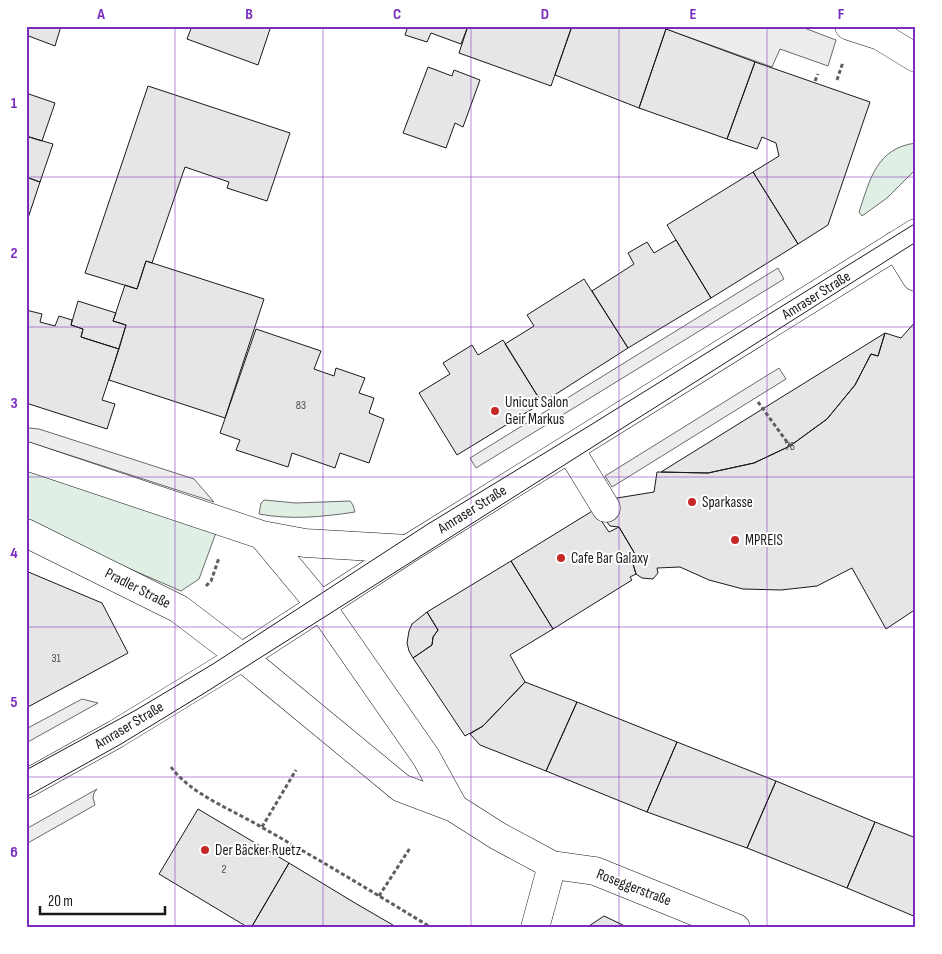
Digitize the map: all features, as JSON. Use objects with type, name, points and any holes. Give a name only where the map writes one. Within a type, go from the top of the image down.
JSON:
[{"type":"street","points":[[849,26],[880,36],[916,58]]},
{"type":"street","points":[[906,239],[916,277]]},
{"type":"street","name":"Amraser Straße","points":[[26,784],[116,734],[242,657],[408,549],[906,239]]},
{"type":"street","points":[[570,449],[606,508]]},
{"type":"street","points":[[26,456],[262,535],[306,543],[408,549]]},
{"type":"street","name":"Pradler Straße","points":[[26,533],[179,609],[242,657]]},
{"type":"street","points":[[262,535],[321,606]]},
{"type":"street","name":"Roseggerstraße","points":[[321,606],[426,757],[454,808]]},
{"type":"street","name":"Roseggerstraße","points":[[242,657],[401,788],[454,808],[498,836],[552,865],[595,871],[736,928]]},
{"type":"street","points":[[535,928],[552,865]]},
{"type":"path","points":[[837,80],[845,54]]},
{"type":"path","points":[[815,81],[818,74]]},
{"type":"path","points":[[758,402],[790,446]]},
{"type":"path","points":[[202,590],[211,581],[220,552]]},
{"type":"path","points":[[171,767],[178,778],[192,788],[262,827],[432,928]]},
{"type":"path","points":[[262,827],[296,770]]},
{"type":"path","points":[[379,896],[410,848]]},
{"type":"green space","points":[[916,143],[916,169],[887,198],[862,216],[859,212],[871,177],[877,167],[892,151]]},
{"type":"green space","points":[[26,467],[217,530],[199,579],[181,591],[91,552],[26,518]]},
{"type":"green space","points":[[264,500],[296,503],[350,501],[355,512],[307,517],[259,514],[261,503]]},
{"type":"shaded area","points":[[657,26],[799,26],[836,40],[828,66],[780,49],[772,67]]},
{"type":"shaded area","points":[[778,268],[784,279],[476,468],[470,458]]},
{"type":"shaded area","points":[[779,368],[786,379],[612,487],[605,476]]},
{"type":"shaded area","points":[[26,429],[39,429],[194,479],[214,502],[26,441]]},
{"type":"shaded area","points":[[82,699],[98,703],[26,743],[26,729]]},
{"type":"shaded area","points":[[97,789],[93,798],[95,805],[26,844],[26,829]]},
{"type":"building","points":[[26,26],[61,26],[55,46],[26,35]]},
{"type":"building","points":[[192,26],[271,26],[258,65],[187,39]]},
{"type":"building","points":[[408,26],[468,26],[461,44],[431,33],[427,42],[405,35]]},
{"type":"building","points":[[468,26],[572,26],[551,86],[459,53]]},
{"type":"building","points":[[572,26],[657,26],[666,29],[639,108],[555,75]]},
{"type":"building","points":[[666,29],[755,62],[727,139],[639,108]]},
{"type":"building","points":[[755,62],[870,102],[828,225],[798,244],[753,172],[779,156],[776,143],[762,137],[757,149],[727,139]]},
{"type":"building","points":[[428,67],[452,76],[454,70],[480,80],[463,127],[455,123],[446,148],[403,133]]},
{"type":"building","points":[[148,86],[290,133],[267,201],[227,188],[229,182],[185,167],[152,263],[146,261],[137,289],[85,273]]},
{"type":"building","points":[[26,93],[55,103],[42,141],[26,136]]},
{"type":"building","points":[[26,136],[53,144],[40,182],[26,177]]},
{"type":"building","points":[[753,172],[798,244],[711,298],[667,225]]},
{"type":"building","points":[[26,177],[40,182],[26,224]]},
{"type":"building","points":[[676,240],[711,298],[628,348],[592,291],[634,264],[628,253],[647,242],[654,253]]},
{"type":"building","points":[[146,261],[264,299],[225,418],[109,380],[126,325],[113,321],[125,285],[137,289]]},
{"type":"building","points":[[584,279],[628,348],[542,403],[505,344],[534,326],[527,315]]},
{"type":"building","points":[[78,301],[116,313],[113,321],[126,325],[119,349],[81,337],[83,329],[71,325]]},
{"type":"building","points":[[26,310],[42,314],[40,322],[55,326],[59,316],[72,320],[71,325],[83,329],[81,337],[119,349],[102,400],[115,404],[107,429],[26,403]]},
{"type":"building","points":[[916,321],[916,609],[886,629],[852,568],[817,586],[781,590],[743,589],[709,580],[680,567],[657,568],[658,573],[653,579],[642,578],[636,574],[633,564],[635,554],[619,527],[610,526],[604,518],[614,500],[654,492],[657,472],[708,473],[754,463],[790,446],[827,419],[855,385],[871,354],[878,356],[885,333],[901,338]]},
{"type":"building","points":[[256,329],[321,351],[314,369],[334,376],[336,368],[365,378],[359,393],[374,398],[369,413],[384,419],[369,463],[340,453],[335,468],[292,453],[288,467],[236,450],[240,440],[220,433]]},
{"type":"building","points":[[885,333],[878,356],[871,354],[855,385],[827,419],[790,446],[754,463],[708,473],[661,472]]},
{"type":"building","points":[[503,340],[542,403],[457,455],[419,393],[450,374],[443,363],[472,345],[478,355]]},
{"type":"building","points":[[594,510],[609,532],[619,527],[635,554],[633,564],[636,574],[630,577],[632,580],[553,629],[511,561]]},
{"type":"building","points":[[511,561],[553,629],[510,655],[525,682],[483,726],[465,736],[413,658],[432,645],[433,637],[438,630],[427,612]]},
{"type":"building","points":[[26,571],[102,603],[128,653],[26,708]]},
{"type":"building","points":[[427,612],[438,630],[433,637],[432,645],[413,658],[407,643],[409,631],[412,624]]},
{"type":"building","points":[[525,682],[577,702],[546,771],[480,745],[470,734],[483,726]]},
{"type":"building","points":[[577,702],[677,742],[647,812],[546,771]]},
{"type":"building","points":[[677,742],[776,781],[747,848],[647,812]]},
{"type":"building","points":[[776,781],[875,822],[847,888],[747,848]]},
{"type":"building","points":[[198,809],[289,863],[251,928],[159,874]]},
{"type":"building","points":[[875,822],[916,838],[916,917],[847,888]]},
{"type":"building","points":[[289,863],[355,903],[398,928],[251,928]]},
{"type":"building","points":[[604,916],[629,928],[586,928]]},
{"type":"tram line","points":[[26,770],[136,710],[213,664],[428,524],[916,223]]},
{"type":"tram line","points":[[26,797],[121,744],[203,694],[916,242]]},
{"type":"place","name":"Unicut Salon Geir Markus","points":[[495,411]]},
{"type":"place","name":"Sparkasse","points":[[692,502]]},
{"type":"place","name":"MPREIS","points":[[735,540]]},
{"type":"place","name":"Cafe Bar Galaxy","points":[[561,558]]},
{"type":"place","name":"Der Bäcker Ruetz","points":[[205,850]]}]
